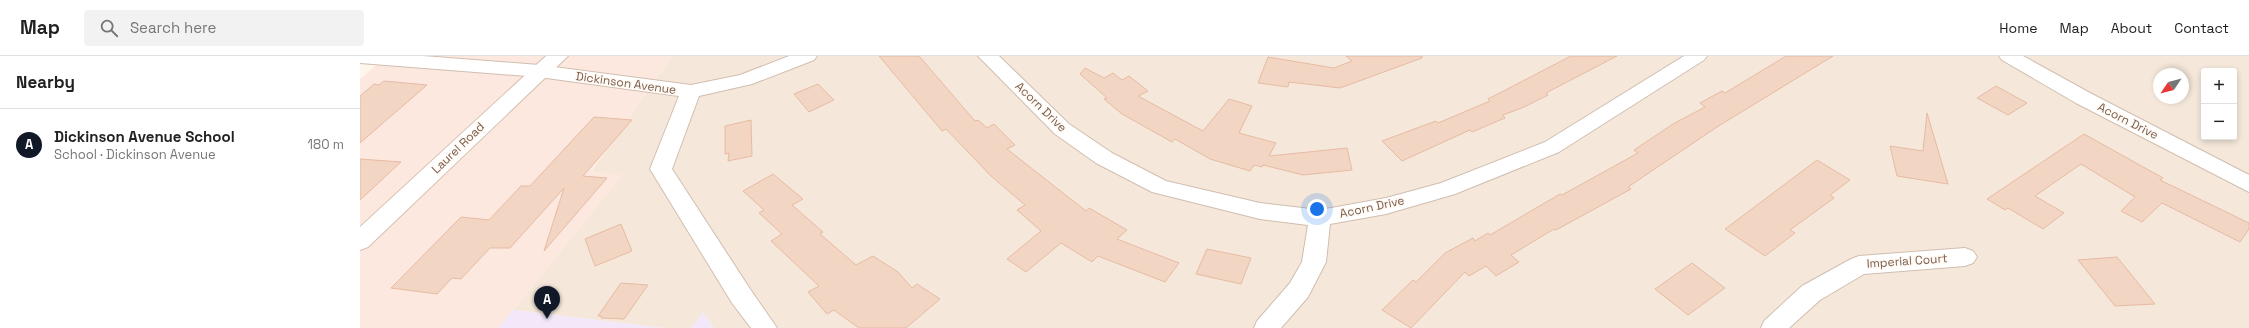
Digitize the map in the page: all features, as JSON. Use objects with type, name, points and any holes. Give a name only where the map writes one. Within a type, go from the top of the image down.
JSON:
[{"type":"street","name":"Laurel Road","points":[[360,241],[539,71],[558,56]]},
{"type":"street","points":[[691,91],[745,80],[806,56]]},
{"type":"street","name":"Acorn Drive","points":[[988,56],[1062,129],[1104,158],[1160,187],[1260,211],[1320,218],[1409,200],[1447,189],[1503,168],[1552,147],[1697,56]]},
{"type":"street","name":"Acorn Drive","points":[[2008,56],[2083,98],[2249,184]]},
{"type":"street","name":"Dickinson Avenue","points":[[360,57],[539,71],[691,91],[661,168],[741,296],[765,328]]},
{"type":"street","points":[[1266,328],[1299,290],[1314,262],[1320,218]]},
{"type":"street","name":"Imperial Court","points":[[1773,328],[1811,293],[1859,265],[1965,257]]},
{"type":"shaded area","points":[[387,56],[672,56],[591,171],[622,175],[498,328],[360,328],[360,79]]},
{"type":"shaded area","points":[[672,56],[2249,56],[2249,328],[714,328],[703,312],[691,328],[664,328],[513,310],[621,176],[591,172]]},
{"type":"shaded area","points":[[513,310],[664,328],[498,328]]},
{"type":"shaded area","points":[[703,312],[714,328],[691,328]]},
{"type":"building","points":[[879,56],[919,56],[975,121],[978,120],[987,128],[994,124],[1015,145],[1007,149],[1086,211],[1089,208],[1127,230],[1117,239],[1179,263],[1165,282],[1098,256],[1092,262],[1061,243],[1026,272],[1007,259],[1041,231],[1017,210],[1025,205],[991,176],[946,129],[942,131]]},
{"type":"building","points":[[1346,56],[1422,56],[1422,58],[1340,88],[1289,82],[1288,87],[1258,83],[1268,57],[1334,68],[1352,61]]},
{"type":"building","points":[[1571,56],[1617,56],[1546,93],[1548,95],[1524,107],[1503,115],[1505,118],[1472,132],[1470,130],[1402,161],[1382,141],[1436,121],[1438,123],[1490,101],[1488,99]]},
{"type":"building","points":[[1786,56],[1833,56],[1717,127],[1628,187],[1631,189],[1556,230],[1554,229],[1511,255],[1519,262],[1496,276],[1486,266],[1469,276],[1465,272],[1411,328],[1382,310],[1413,280],[1416,282],[1445,253],[1473,238],[1475,241],[1488,233],[1490,235],[1560,194],[1562,195],[1638,153],[1634,150],[1673,124],[1705,107],[1700,103],[1722,91],[1725,93]]},
{"type":"building","points":[[1085,68],[1104,78],[1113,73],[1122,80],[1129,76],[1148,91],[1138,96],[1203,131],[1229,99],[1252,106],[1239,133],[1276,143],[1269,156],[1347,148],[1352,170],[1303,175],[1263,165],[1262,167],[1254,165],[1250,171],[1210,159],[1175,139],[1172,142],[1122,114],[1104,99],[1107,98],[1080,74]]},
{"type":"building","points":[[384,81],[427,85],[360,143],[360,96],[374,84],[379,85]]},
{"type":"building","points":[[818,84],[834,100],[809,112],[794,94]]},
{"type":"building","points":[[1996,86],[2027,103],[2008,115],[1977,98]]},
{"type":"building","points":[[1927,113],[1948,184],[1897,176],[1890,146],[1923,151]]},
{"type":"building","points":[[594,117],[632,120],[583,176],[607,178],[544,251],[564,188],[510,248],[490,248],[461,279],[452,278],[437,294],[391,288],[461,217],[489,220],[521,186],[530,186]]},
{"type":"building","points":[[751,120],[752,156],[728,161],[729,153],[725,154],[725,126]]},
{"type":"building","points":[[2084,134],[2163,178],[2160,180],[2249,223],[2249,229],[2240,242],[2162,203],[2142,222],[2121,211],[2135,197],[2081,164],[2035,196],[2064,213],[2043,229],[2008,208],[2005,210],[1987,199]]},
{"type":"building","points":[[360,159],[401,162],[360,200]]},
{"type":"building","points":[[1817,160],[1850,180],[1830,195],[1834,198],[1790,230],[1795,233],[1765,256],[1725,229]]},
{"type":"building","points":[[773,174],[803,199],[792,205],[823,232],[820,234],[856,265],[873,256],[898,272],[912,288],[917,284],[940,299],[906,328],[859,328],[834,310],[827,314],[808,292],[819,286],[771,241],[782,234],[759,213],[764,210],[743,191]]},
{"type":"building","points":[[621,224],[632,251],[595,266],[585,239]]},
{"type":"building","points":[[1207,249],[1251,258],[1241,284],[1196,274]]},
{"type":"building","points":[[2117,257],[2155,304],[2115,306],[2078,260]]},
{"type":"building","points":[[1692,263],[1725,288],[1688,315],[1655,289]]},
{"type":"building","points":[[621,283],[648,285],[624,319],[601,318],[602,316],[598,316]]},
{"type":"place","name":"Dickinson Avenue School","points":[[547,319]]}]
